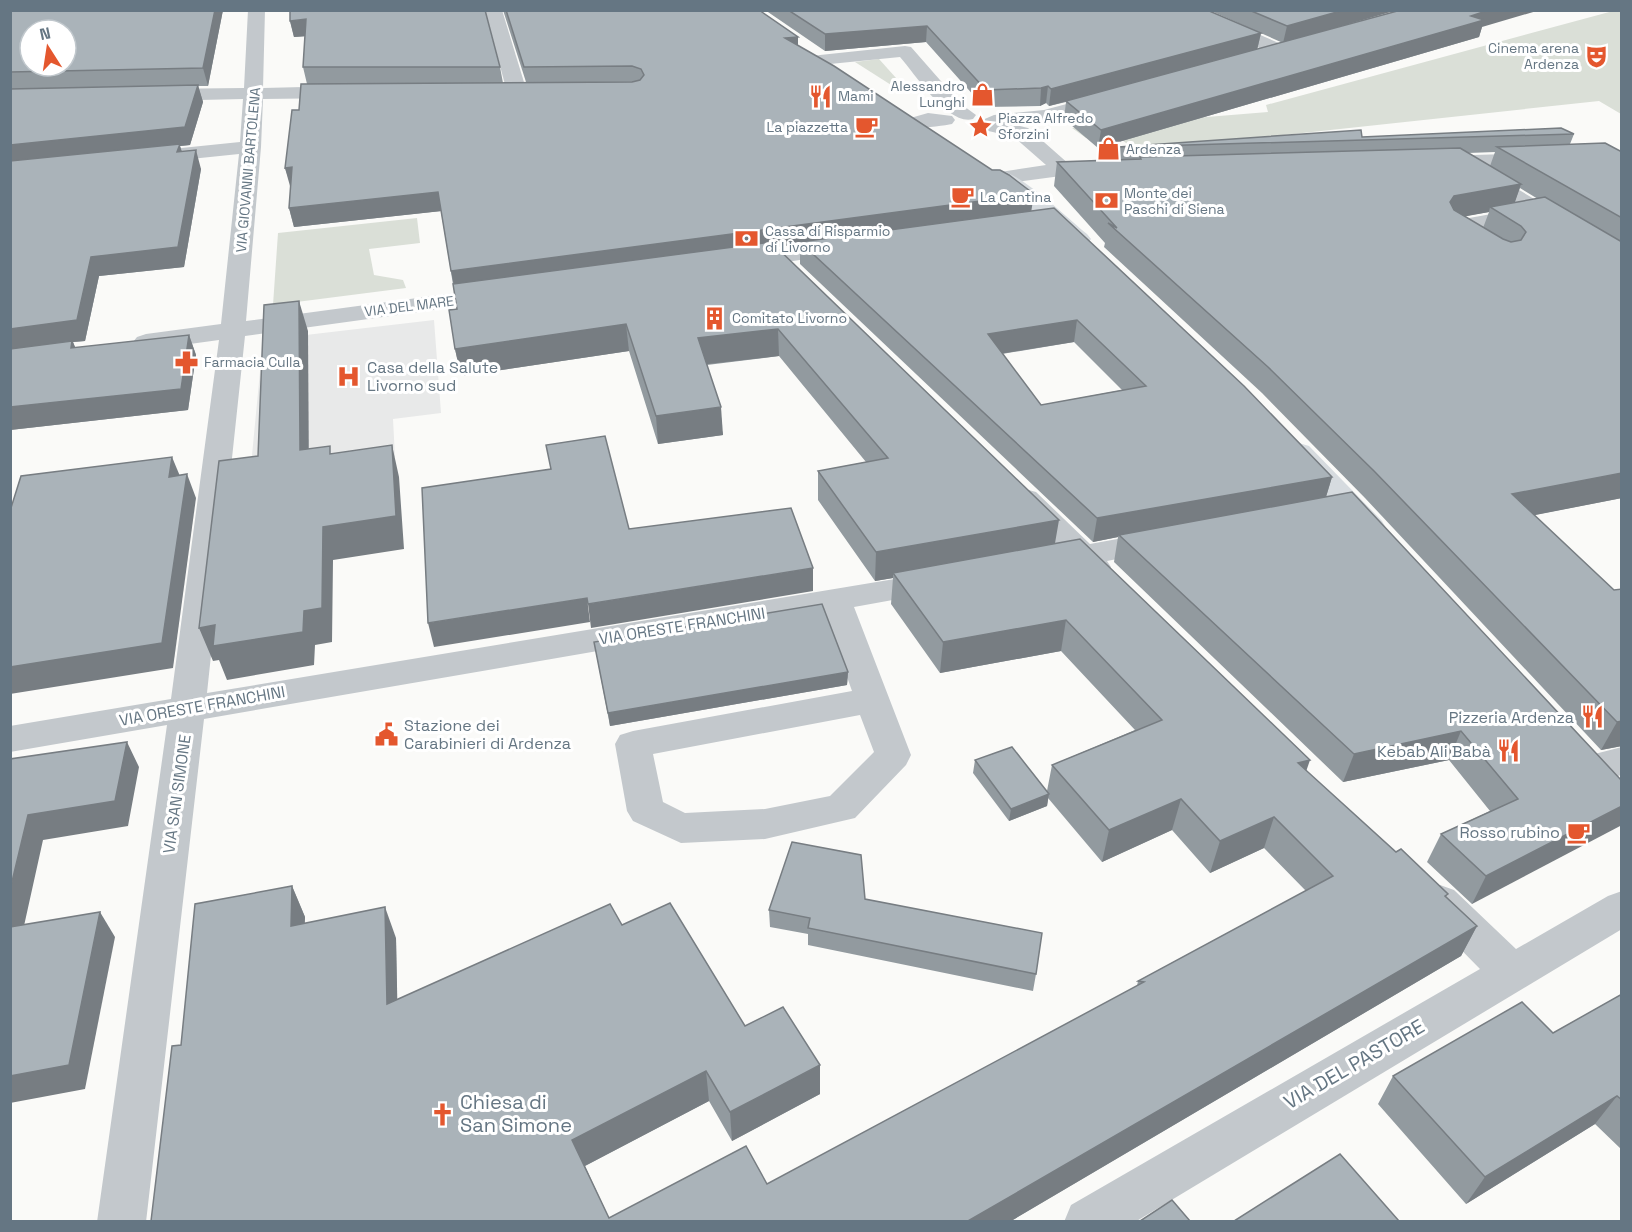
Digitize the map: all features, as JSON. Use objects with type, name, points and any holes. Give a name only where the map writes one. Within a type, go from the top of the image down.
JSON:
[{"type":"main road","points":[[814,56],[847,78]]},
{"type":"main road","points":[[906,118],[963,126]]},
{"type":"main road","points":[[1001,177],[1042,221],[1099,258]]},
{"type":"main road","points":[[1281,433],[1392,551]]},
{"type":"street","points":[[256,11],[263,10]]},
{"type":"street","points":[[493,10],[518,92]]},
{"type":"street","points":[[1186,10],[1288,50],[1248,60]]},
{"type":"street","name":"VIA GIOVANNI BARTOLENA","points":[[233,330],[255,93],[256,11]]},
{"type":"street","points":[[814,56],[905,51],[954,108],[963,126]]},
{"type":"street","points":[[141,95],[362,92]]},
{"type":"street","points":[[494,92],[541,92]]},
{"type":"street","points":[[963,126],[1045,116],[1124,94]]},
{"type":"street","points":[[963,126],[1010,128],[1021,132],[1055,171]]},
{"type":"street","points":[[134,159],[251,147]]},
{"type":"street","points":[[1420,162],[1622,157]]},
{"type":"street","points":[[1455,161],[1622,261]]},
{"type":"street","points":[[1001,177],[1055,171],[1076,174],[1116,173]]},
{"type":"street","points":[[1494,251],[1455,227],[1540,213]]},
{"type":"street","points":[[719,264],[865,244]]},
{"type":"street","points":[[776,256],[801,281]]},
{"type":"street","name":"VIA DEL MARE","points":[[128,344],[525,291]]},
{"type":"street","name":"VIA SAN SIMONE","points":[[121,1221],[188,708],[233,330]]},
{"type":"street","points":[[1006,480],[1117,588]]},
{"type":"street","points":[[1315,513],[1352,507]]},
{"type":"street","points":[[1023,566],[1192,535]]},
{"type":"street","name":"VIA ORESTE FRANCHINI","points":[[10,739],[836,601],[964,577]]},
{"type":"street","points":[[836,601],[893,755],[842,808],[765,824],[681,828],[646,811],[633,744],[871,700]]},
{"type":"street","points":[[1414,878],[1511,972]]},
{"type":"street","name":"VIA DEL PASTORE","points":[[1088,1221],[1622,908]]},
{"type":"shaded area","points":[[1613,11],[1621,11],[1621,114],[1599,101],[1137,151],[1115,135],[1086,138],[1072,128],[1268,112],[1266,105]]},
{"type":"shaded area","points":[[879,59],[905,88],[899,90],[855,62]]},
{"type":"shaded area","points":[[417,218],[420,243],[369,249],[374,275],[403,280],[406,288],[273,305],[278,233]]},
{"type":"shaded area","name":"Casa della Salute Livorno sud","points":[[434,320],[441,413],[393,419],[395,457],[250,476],[263,340]]},
{"type":"building","points":[[10,10],[215,10],[203,68],[78,71],[78,18],[18,18],[18,72],[10,72]]},
{"type":"building","points":[[290,10],[485,10],[500,67],[303,67],[306,19],[290,21]]},
{"type":"building","points":[[506,10],[759,10],[798,37],[785,38],[834,66],[992,170],[1000,170],[1009,175],[1034,194],[451,271],[438,192],[289,208],[292,167],[285,168],[292,110],[299,110],[301,84],[632,82],[640,80],[644,75],[641,69],[632,66],[524,67]]},
{"type":"building","points":[[788,10],[1207,10],[1261,33],[1051,89],[1048,86],[986,90],[927,26],[825,34]]},
{"type":"building","points":[[1249,10],[1344,10],[1287,26]]},
{"type":"building","points":[[1401,10],[1489,10],[1471,16],[1484,20],[1101,130],[1066,101]]},
{"type":"building","points":[[198,85],[185,127],[10,145],[10,89]]},
{"type":"building","points":[[1561,128],[1574,134],[1118,147],[1361,130],[1362,137]]},
{"type":"building","points":[[1605,143],[1622,152],[1622,218],[1497,147]]},
{"type":"building","points":[[180,144],[177,152],[196,150],[178,247],[91,257],[77,320],[10,329],[10,161]]},
{"type":"building","points":[[1460,148],[1521,184],[1454,196],[1450,202],[1454,210],[1503,239],[1511,242],[1521,240],[1526,232],[1521,226],[1490,207],[1545,197],[1622,242],[1622,473],[1512,494],[1614,590],[1622,589],[1622,721],[1617,722],[1374,471],[1268,367],[1108,223],[1117,228],[1057,162],[1141,159],[1140,157]]},
{"type":"building","points":[[1054,208],[1244,386],[1332,477],[1097,518],[800,242]],"holes":[[[1077,320],[1146,386],[1041,405],[988,334]]]},
{"type":"building","points":[[771,242],[1059,520],[876,552],[818,471],[888,458],[778,329],[698,338],[721,407],[656,416],[626,324],[455,349],[449,310],[457,309],[453,284]]},
{"type":"building","points":[[299,301],[300,450],[330,446],[330,454],[392,445],[396,516],[323,527],[322,608],[304,611],[303,632],[213,646],[215,625],[199,628],[219,461],[258,456],[264,305]]},
{"type":"building","points":[[189,335],[181,389],[10,407],[10,349],[72,341],[71,348]]},
{"type":"building","points":[[605,436],[629,529],[791,508],[813,568],[588,604],[587,598],[428,623],[422,488],[551,469],[546,445]]},
{"type":"building","points":[[172,457],[169,477],[187,474],[162,643],[10,667],[10,511],[21,476]]},
{"type":"building","points":[[1352,492],[1622,781],[1622,806],[1486,876],[1441,834],[1518,799],[1461,731],[1354,754],[1119,535]]},
{"type":"building","points":[[1080,539],[1310,760],[1298,763],[1396,852],[1401,849],[1448,894],[1445,896],[1477,926],[968,1221],[151,1221],[172,1046],[181,1045],[195,904],[292,886],[291,926],[385,907],[387,1004],[610,904],[622,925],[670,903],[745,1026],[783,1007],[820,1065],[730,1112],[706,1071],[572,1140],[609,1218],[746,1146],[767,1184],[1144,982],[1138,981],[1333,876],[1274,817],[1220,841],[1181,799],[1109,830],[1052,765],[1162,720],[1066,620],[943,642],[893,573]]},
{"type":"building","points":[[822,604],[848,672],[608,713],[594,642]]},
{"type":"building","points":[[127,742],[115,801],[28,815],[10,890],[10,759]]},
{"type":"building","points":[[1012,747],[1049,794],[1011,809],[975,760]]},
{"type":"building","points":[[792,842],[861,855],[865,899],[1042,933],[1036,974],[808,928],[810,918],[769,910]]},
{"type":"building","points":[[100,912],[69,1065],[10,1076],[10,927]]},
{"type":"building","points":[[1622,994],[1622,1100],[1617,1096],[1485,1177],[1393,1076],[1522,1002],[1553,1033]]},
{"type":"building","points":[[1340,1154],[1399,1221],[1234,1221]]},
{"type":"building","points":[[1172,1200],[1190,1221],[1140,1221]]},
{"type":"place","name":"Cinema arena Ardenza","points":[[1597,56]]},
{"type":"place","name":"Alessandro Lunghi","points":[[983,94]]},
{"type":"place","name":"Mami","points":[[820,96]]},
{"type":"place","name":"Piazza Alfredo Sforzini","points":[[980,126]]},
{"type":"place","name":"La piazzetta","points":[[866,127]]},
{"type":"place","name":"Ardenza","points":[[1108,149]]},
{"type":"place","name":"La Cantina","points":[[962,197]]},
{"type":"place","name":"Monte dei Paschi di Siena","points":[[1106,201]]},
{"type":"place","name":"Cassa di Risparmio di Livorno","points":[[747,239]]},
{"type":"place","name":"Comitato Livorno","points":[[714,318]]},
{"type":"place","name":"Farmacia Culla","points":[[186,362]]},
{"type":"place","name":"Casa della Salute Livorno sud","points":[[349,376]]},
{"type":"place","name":"Pizzeria Ardenza","points":[[1592,717]]},
{"type":"place","name":"Stazione dei Carabinieri di Ardenza","points":[[386,734]]},
{"type":"place","name":"Kebab Ali Babà","points":[[1509,751]]},
{"type":"place","name":"Rosso rubino","points":[[1578,832]]},
{"type":"place","name":"Chiesa di San Simone","points":[[442,1114]]}]
